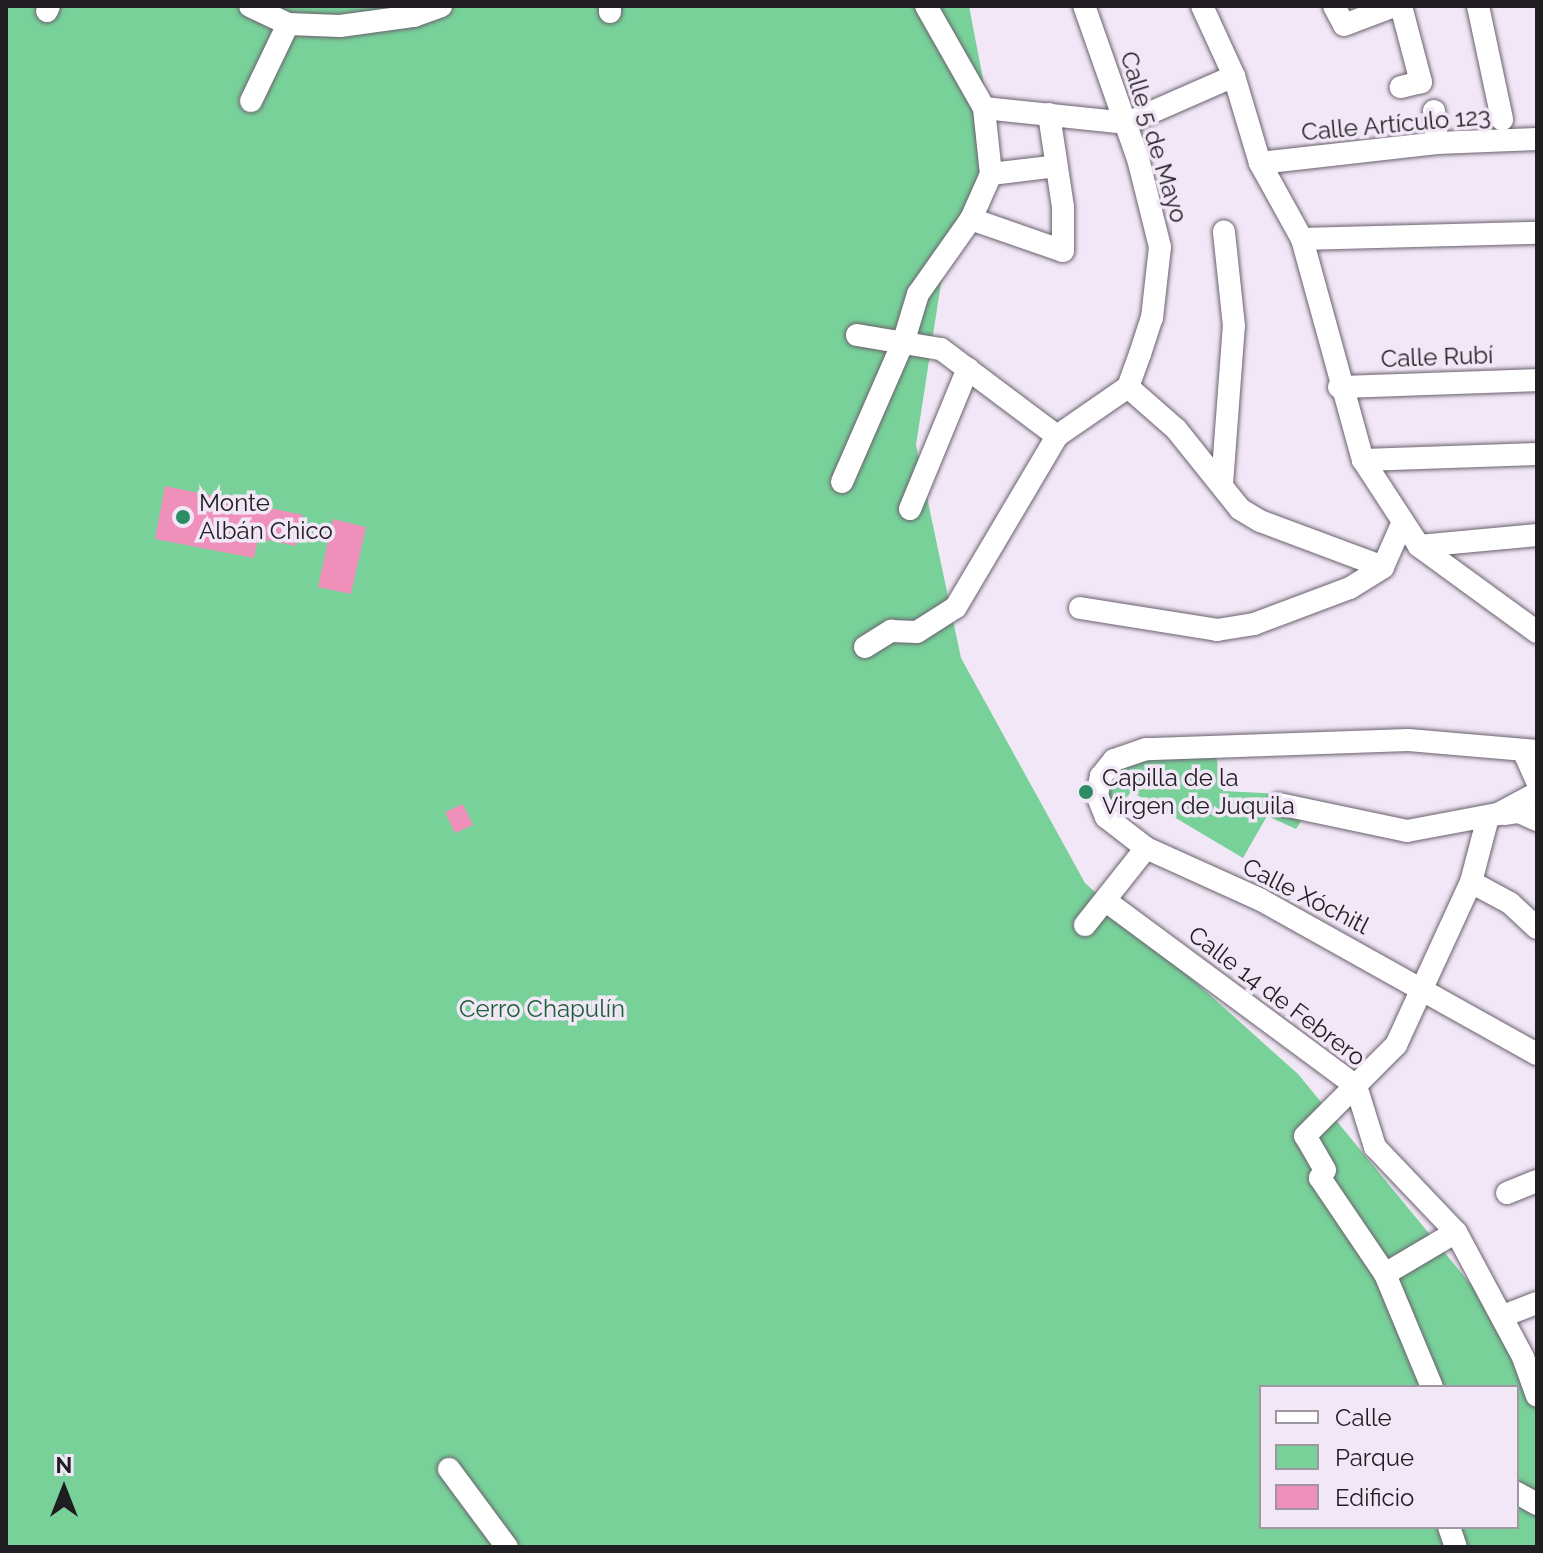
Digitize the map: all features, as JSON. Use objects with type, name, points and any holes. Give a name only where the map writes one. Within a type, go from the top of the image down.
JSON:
[{"type":"street","points":[[250,6],[288,24],[340,26],[414,16],[441,6]]},
{"type":"street","points":[[842,482],[904,340],[917,299],[967,225],[991,174],[984,108],[926,6]]},
{"type":"street","name":"Calle 5 de Mayo","points":[[1084,6],[1127,123],[1160,247],[1152,318],[1128,387]]},
{"type":"street","points":[[1202,6],[1234,76],[1260,163],[1302,239],[1339,387],[1363,460],[1419,546],[1537,632]]},
{"type":"street","points":[[1339,16],[1394,6]]},
{"type":"street","points":[[1401,6],[1421,82],[1401,87]]},
{"type":"street","points":[[1478,6],[1502,119]]},
{"type":"street","points":[[251,101],[288,24]]},
{"type":"street","points":[[984,108],[1127,123],[1234,76]]},
{"type":"street","points":[[1434,111],[1437,143]]},
{"type":"street","points":[[967,225],[1063,251],[1057,166],[1049,114]]},
{"type":"street","name":"Calle Artículo 123","points":[[1260,163],[1437,143],[1537,139]]},
{"type":"street","points":[[991,174],[1057,166]]},
{"type":"street","points":[[1222,484],[1234,326],[1224,232]]},
{"type":"street","points":[[1302,239],[1537,233]]},
{"type":"street","points":[[857,335],[904,340],[941,349],[1057,436]]},
{"type":"street","points":[[910,509],[968,368]]},
{"type":"street","name":"Calle Rubí","points":[[1339,387],[1537,380]]},
{"type":"street","points":[[865,647],[891,631],[917,632],[956,607],[1057,436],[1128,387],[1176,429],[1240,509],[1260,521],[1383,567]]},
{"type":"street","points":[[1363,460],[1537,454]]},
{"type":"street","points":[[1080,608],[1217,630],[1254,624],[1313,604],[1383,567],[1402,524]]},
{"type":"street","points":[[1419,546],[1537,535]]},
{"type":"street","name":"Calle Xóchitl","points":[[1530,750],[1408,740],[1146,749],[1114,760],[1101,776],[1097,795],[1106,817],[1146,848],[1261,900],[1424,988],[1537,1054]]},
{"type":"street","points":[[1530,750],[1537,781]]},
{"type":"street","points":[[1431,1385],[1385,1274],[1320,1178],[1325,1170],[1305,1136],[1396,1045],[1471,882],[1493,816],[1537,793]]},
{"type":"street","points":[[1279,804],[1407,831],[1519,812],[1537,820]]},
{"type":"street","points":[[1085,925],[1146,848]]},
{"type":"street","points":[[1471,882],[1510,903],[1537,928]]},
{"type":"street","name":"Calle 14 de Febrero","points":[[1106,901],[1356,1086],[1375,1147],[1456,1232],[1503,1316],[1537,1396]]},
{"type":"street","points":[[1507,1193],[1537,1181]]},
{"type":"street","points":[[1385,1274],[1456,1232]]},
{"type":"street","points":[[1503,1316],[1537,1303]]},
{"type":"street","points":[[449,1469],[507,1547]]},
{"type":"street","points":[[1519,1494],[1537,1504]]},
{"type":"green space","name":"Cerro Chapulín","points":[[6,6],[969,6],[995,142],[993,193],[984,219],[953,254],[941,283],[916,445],[961,658],[1085,883],[1298,1074],[1537,1365],[1537,1547],[6,1547]]},
{"type":"green space","points":[[1214,745],[1223,791],[1280,794],[1303,818],[1296,829],[1267,816],[1243,858],[1132,792],[1106,817],[1101,776],[1114,760]]},
{"type":"building","points":[[165,486],[303,515],[296,546],[258,538],[254,558],[155,539]]},
{"type":"building","points":[[333,519],[366,527],[351,594],[318,587]]},
{"type":"building","points":[[463,804],[473,825],[455,833],[445,812]]},
{"type":"place","name":"Monte Albán Chico","points":[[183,517]]},
{"type":"place","name":"Capilla de la Virgen de Juquila","points":[[1086,792]]}]
